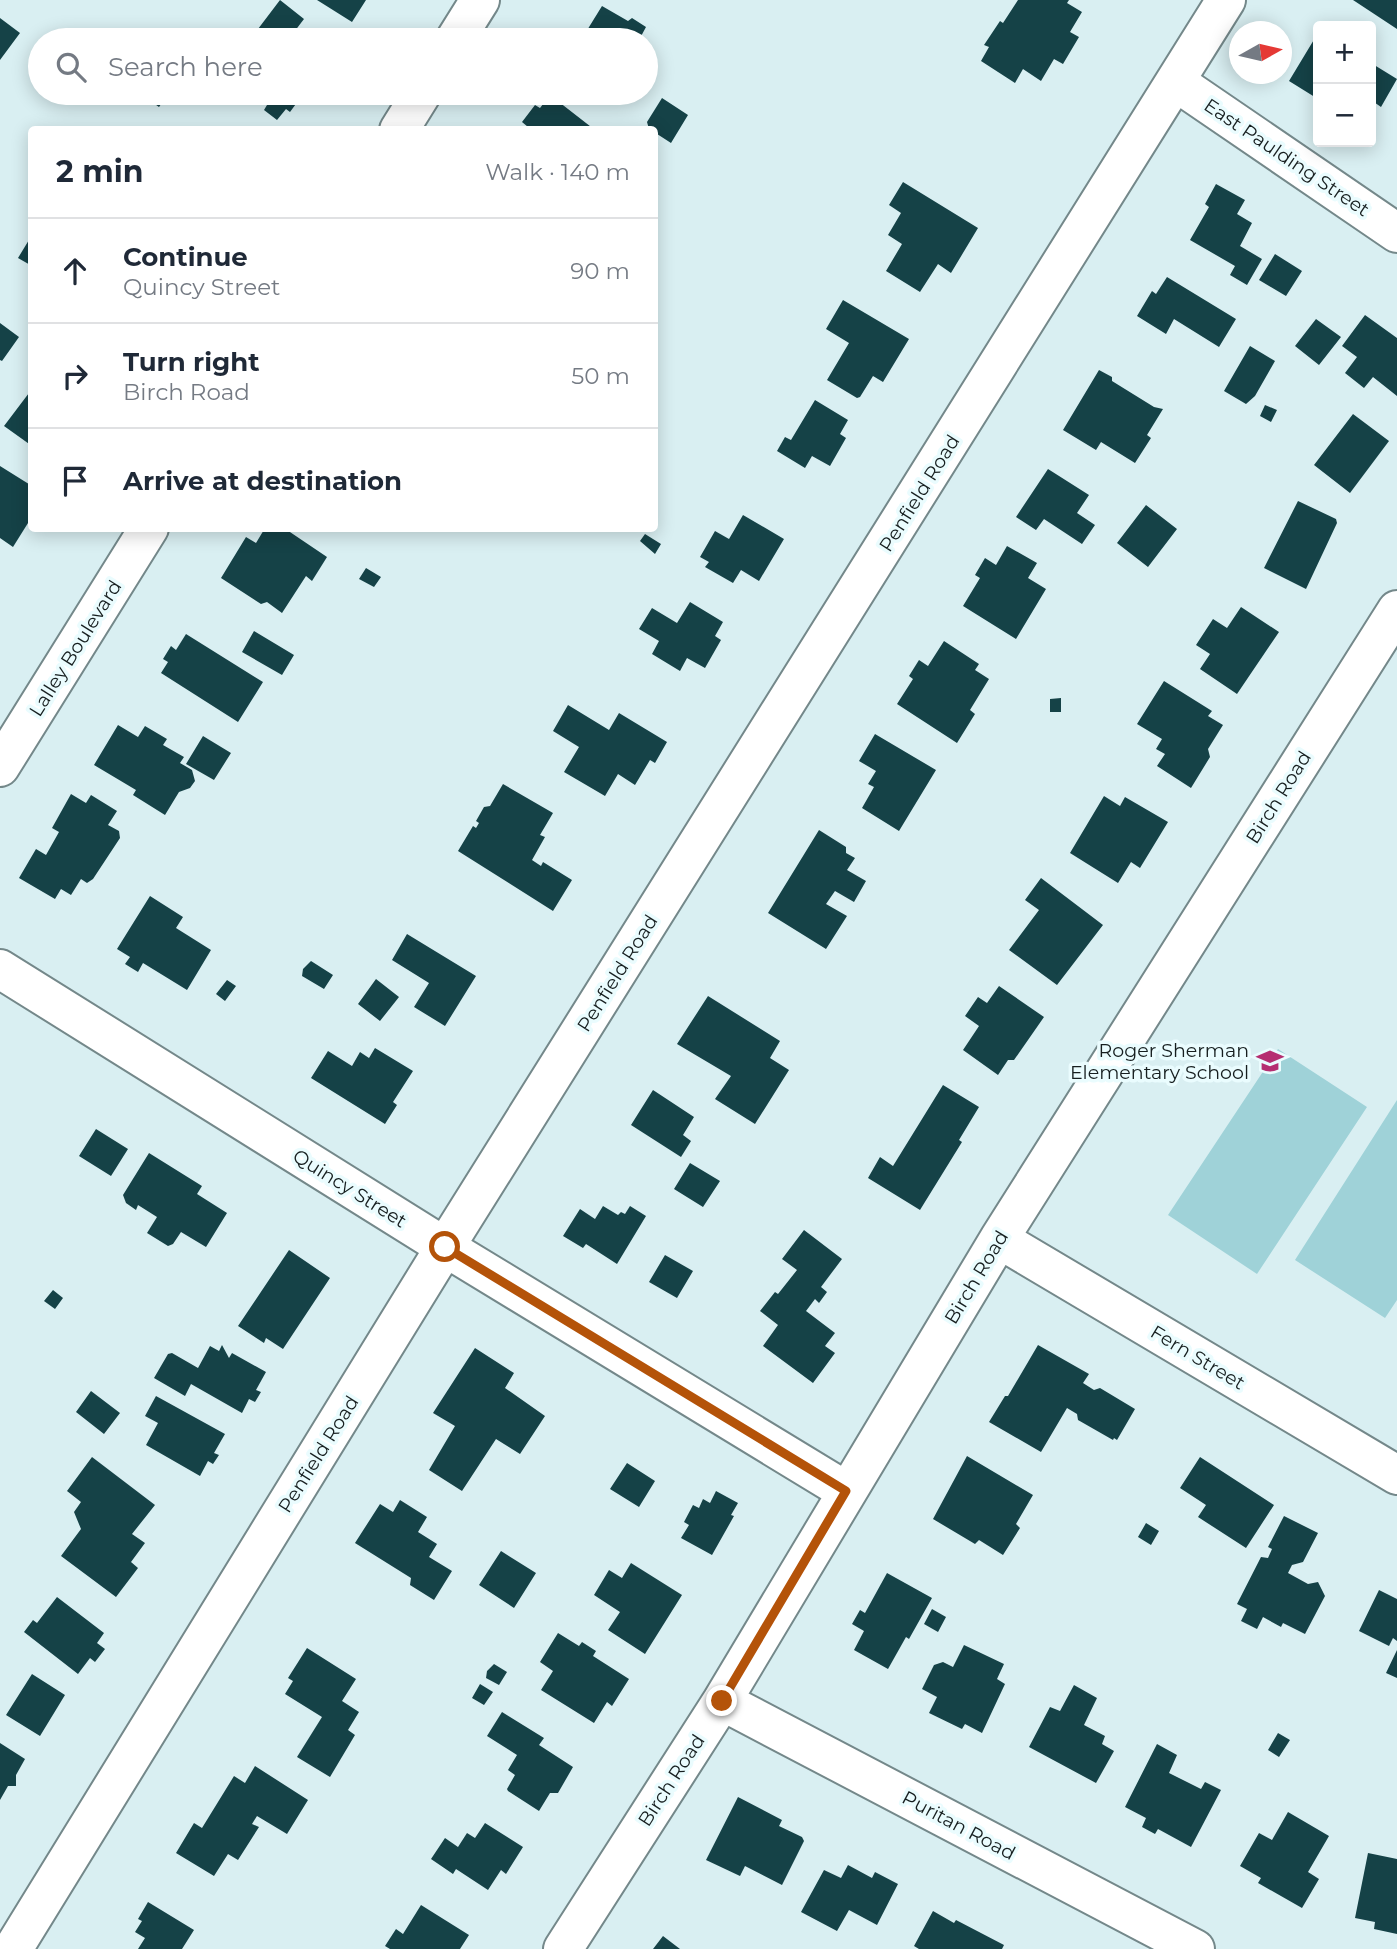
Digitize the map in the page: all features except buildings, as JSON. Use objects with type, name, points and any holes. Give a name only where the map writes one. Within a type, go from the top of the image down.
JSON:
[{"type":"street","points":[[462,28],[480,0]]},
{"type":"street","name":"Penfield Road","points":[[13,1949],[445,1247],[1226,0]]},
{"type":"street","name":"East Paulding Street","points":[[1176,82],[1397,233]]},
{"type":"street","points":[[401,126],[415,105]]},
{"type":"street","name":"Lalley Boulevard","points":[[0,767],[147,532]]},
{"type":"street","name":"Birch Road","points":[[563,1949],[722,1701],[999,1239],[1397,610]]},
{"type":"street","name":"Quincy Street","points":[[0,969],[445,1247],[846,1491]]},
{"type":"street","name":"Fern Street","points":[[999,1239],[1397,1475]]},
{"type":"street","name":"Puritan Road","points":[[722,1701],[1195,1949]]},
{"type":"shaded area","points":[[1278,1049],[1367,1107],[1257,1274],[1168,1215]]},
{"type":"shaded area","points":[[1397,1100],[1397,1300],[1385,1318],[1295,1260]]},
{"type":"place","name":"Roger Sherman Elementary School","points":[[1270,1061]]},
{"type":"route","points":[[445,1247],[846,1491],[722,1701]]}]
